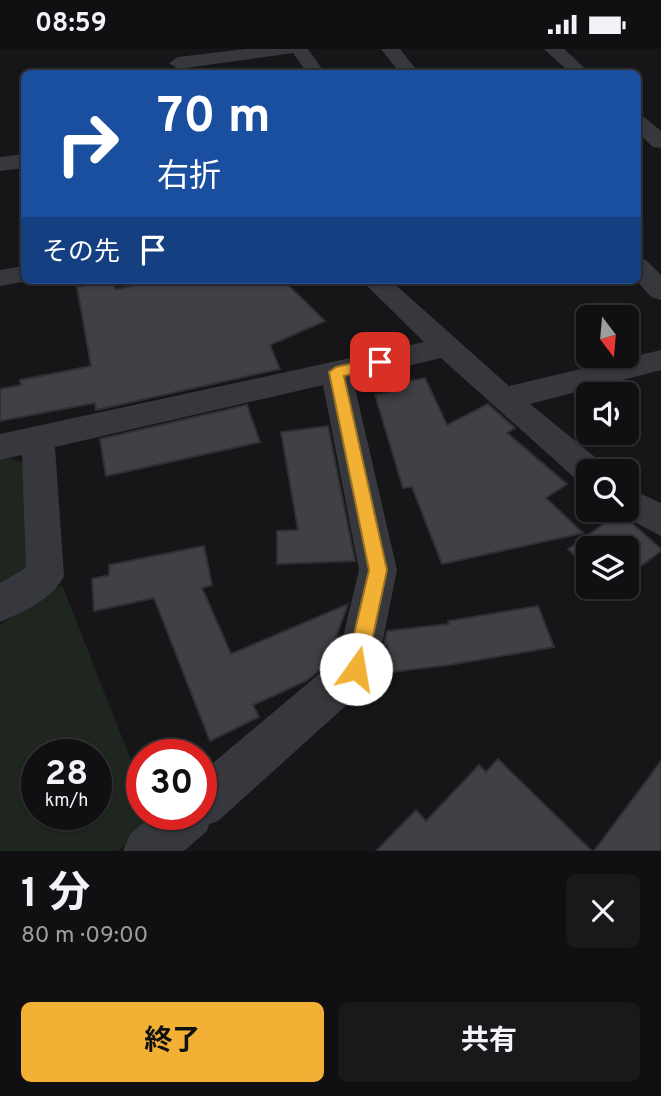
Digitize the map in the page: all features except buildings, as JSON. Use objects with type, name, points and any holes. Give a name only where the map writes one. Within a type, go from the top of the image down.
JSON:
[{"type":"street","points":[[178,62],[288,49]]},
{"type":"street","points":[[299,49],[314,70]]},
{"type":"street","points":[[390,49],[408,70]]},
{"type":"street","points":[[553,49],[578,70]]},
{"type":"street","points":[[641,124],[661,142]]},
{"type":"street","points":[[0,164],[21,161]]},
{"type":"street","points":[[641,270],[661,291]]},
{"type":"street","points":[[0,278],[21,274]]},
{"type":"street","points":[[378,284],[503,399],[576,459]]},
{"type":"street","points":[[0,447],[447,347]]},
{"type":"street","points":[[503,399],[661,360]]},
{"type":"street","points":[[217,790],[356,669],[378,570],[336,372]]},
{"type":"street","points":[[0,604],[46,576],[38,439]]},
{"type":"street","points":[[639,508],[661,521]]},
{"type":"street","points":[[147,851],[171,830]]},
{"type":"shaded area","points":[[10,458],[23,463],[30,559],[24,577],[0,591],[0,460]]},
{"type":"shaded area","points":[[62,585],[126,747],[126,830],[142,830],[118,851],[0,851],[0,625]]},
{"type":"route","points":[[356,669],[378,570],[336,372],[380,362]]}]
